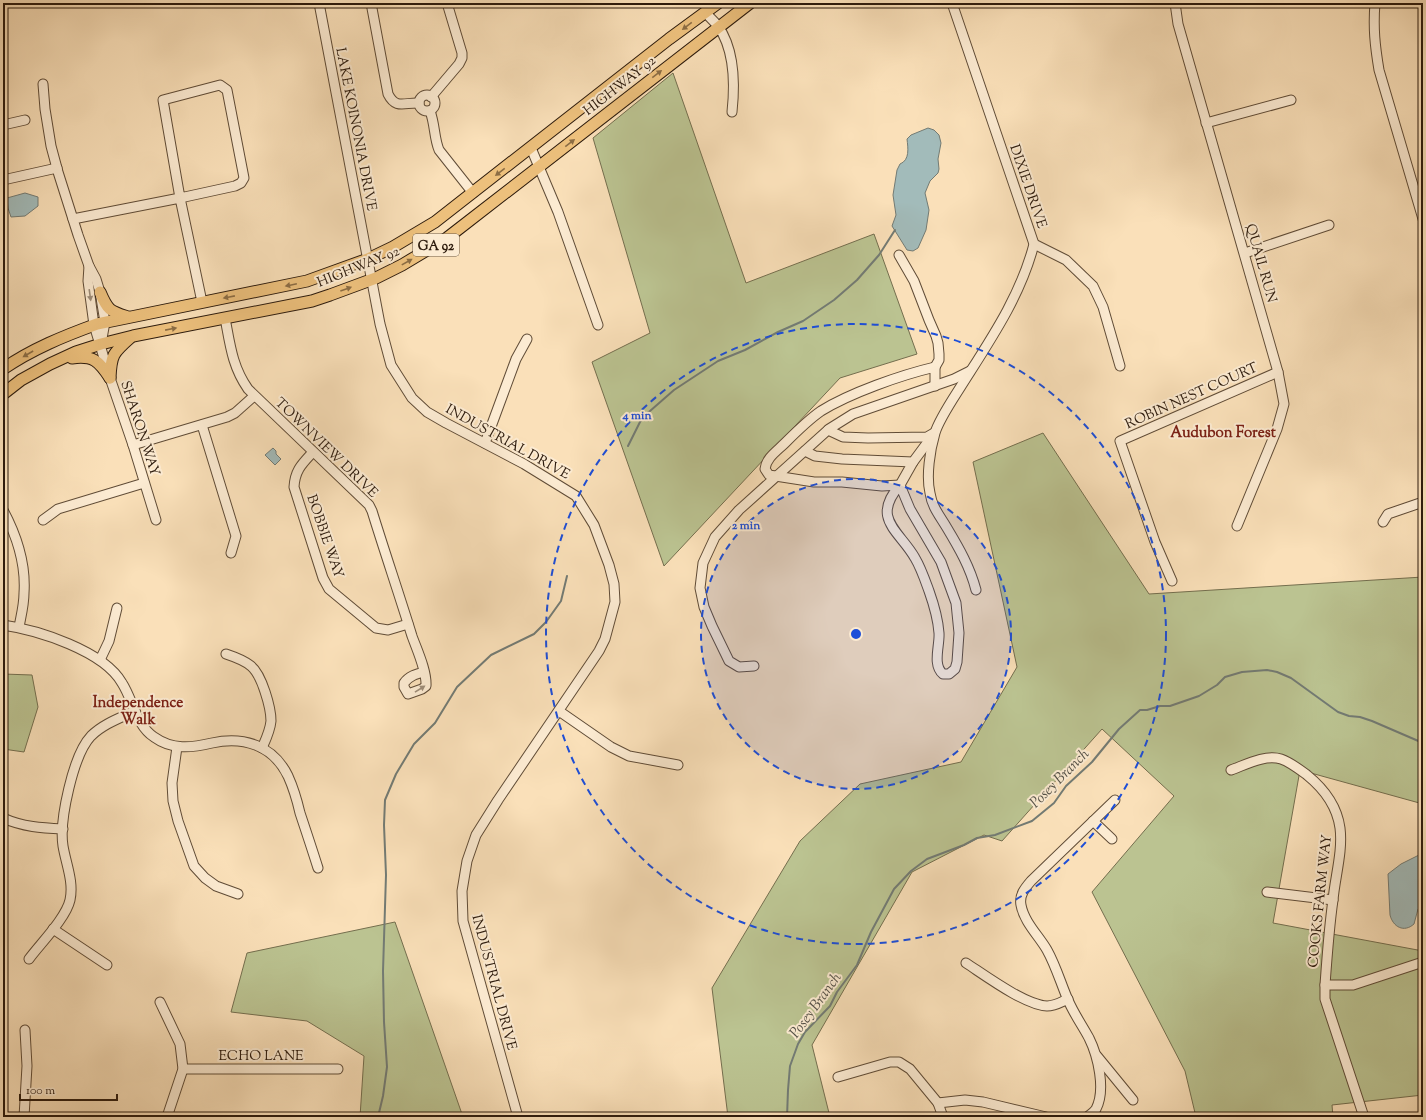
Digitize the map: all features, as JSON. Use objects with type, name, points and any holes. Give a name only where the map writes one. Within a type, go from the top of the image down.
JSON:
[{"type":"main road","name":"HIGHWAY 92","points":[[3,369],[35,349],[99,323],[307,281],[368,260],[416,235],[473,193],[718,3]]},
{"type":"main road","name":"HIGHWAY 92","points":[[3,394],[22,380],[76,352],[133,336],[312,300],[372,279],[402,265],[447,238],[750,3]]},
{"type":"main road","points":[[100,292],[110,311],[129,317]]},
{"type":"main road","points":[[110,378],[111,360],[116,350],[133,336]]},
{"type":"main road","points":[[62,359],[83,356],[95,360],[102,366],[110,378]]},
{"type":"street","name":"LAKE KOINONIA DRIVE","points":[[318,3],[368,260]]},
{"type":"street","points":[[371,3],[388,94],[397,104],[419,103]]},
{"type":"street","points":[[431,97],[459,64],[462,58],[461,48],[447,3]]},
{"type":"street","name":"DIXIE DRIVE","points":[[900,485],[910,509],[941,562],[956,603],[959,633],[958,662],[955,669],[949,674],[943,674],[938,668],[937,658],[939,633],[935,612],[924,578],[915,557],[893,530],[889,522],[887,512],[892,494],[900,485],[913,462],[935,432],[1017,292],[1029,264],[1034,244],[952,3]]},
{"type":"street","name":"QUAIL RUN","points":[[1175,3],[1178,24],[1278,372],[1284,404],[1277,429],[1238,526]]},
{"type":"street","points":[[1375,3],[1373,29],[1379,70],[1423,219]]},
{"type":"street","points":[[705,12],[718,27],[731,59],[734,87],[732,112]]},
{"type":"street","points":[[43,84],[47,116],[57,168],[72,219],[100,292],[99,323],[101,344]]},
{"type":"street","points":[[72,219],[180,198],[235,186],[241,183],[244,178],[227,90],[220,85],[163,100],[180,198],[202,302]]},
{"type":"street","points":[[419,103],[424,96],[431,97],[435,102],[434,107],[430,111]]},
{"type":"street","points":[[1206,123],[1291,100]]},
{"type":"street","points":[[419,103],[423,110],[430,111]]},
{"type":"street","points":[[430,111],[434,120],[437,143],[440,150],[473,193]]},
{"type":"street","points":[[3,125],[25,120]]},
{"type":"street","points":[[531,148],[558,212],[598,325]]},
{"type":"street","points":[[3,180],[57,168]]},
{"type":"street","points":[[1244,253],[1328,225]]},
{"type":"street","points":[[1034,244],[1066,260],[1092,286],[1104,307],[1120,366]]},
{"type":"street","points":[[899,255],[914,281],[938,343],[939,360],[935,367],[935,386]]},
{"type":"street","name":"INDUSTRIAL DRIVE","points":[[368,260],[386,349],[391,365],[412,398],[427,412],[524,464],[576,496],[594,525],[609,565],[614,584],[615,602],[606,639],[476,835],[467,861],[462,891],[462,921],[518,1117]]},
{"type":"street","points":[[89,266],[88,281],[99,323]]},
{"type":"street","name":"TOWNVIEW DRIVE","points":[[225,318],[235,366],[248,389],[369,505],[424,672]]},
{"type":"street","points":[[484,443],[516,359],[527,339]]},
{"type":"street","name":"SHARON WAY","points":[[101,344],[110,378],[133,445],[156,520]]},
{"type":"street","points":[[900,485],[882,486],[842,482],[814,482],[777,476],[769,474],[765,469],[766,462],[797,432],[822,411],[853,395],[884,383],[935,367]]},
{"type":"street","points":[[754,666],[739,667],[729,661],[704,607],[700,588],[702,569],[703,563],[715,537],[739,510],[828,430],[853,414],[954,379],[972,370]]},
{"type":"street","name":"ROBIN NEST COURT","points":[[1172,581],[1154,542],[1120,441],[1278,372]]},
{"type":"street","points":[[133,445],[227,417],[236,413],[254,396]]},
{"type":"street","points":[[202,425],[236,536],[231,553]]},
{"type":"street","points":[[828,430],[843,437],[868,438],[927,437],[935,432]]},
{"type":"street","points":[[935,432],[929,468],[929,492],[935,510],[964,557],[973,577],[976,590]]},
{"type":"street","points":[[805,450],[815,456],[913,462]]},
{"type":"street","name":"BOBBIE WAY","points":[[313,452],[299,467],[294,487],[323,578],[329,589],[376,628],[388,630],[408,624]]},
{"type":"street","points":[[43,520],[58,509],[144,483]]},
{"type":"street","points":[[1383,522],[1388,514],[1423,502]]},
{"type":"street","points":[[3,510],[16,537],[25,578],[19,627]]},
{"type":"street","points":[[100,660],[109,641],[117,608]]},
{"type":"street","points":[[3,625],[19,627],[39,633],[100,660],[112,670],[122,682],[141,722],[152,736],[162,743],[187,748],[234,740],[251,743],[262,748],[276,758],[287,774],[318,868]]},
{"type":"street","points":[[226,654],[252,666],[260,678],[269,707],[271,722],[262,748]]},
{"type":"street","points":[[28,959],[67,910],[70,901],[72,891],[71,880],[63,845],[63,829],[66,805],[79,755],[91,736],[101,728],[114,720],[135,711]]},
{"type":"street","points":[[559,711],[611,747],[629,756],[678,766]]},
{"type":"street","points":[[177,747],[172,783],[173,801],[178,821],[194,866],[205,878],[216,886],[238,894]]},
{"type":"street","name":"COOKS FARM WAY","points":[[1231,770],[1266,758],[1280,759],[1295,766],[1314,781],[1327,795],[1335,810],[1340,827],[1341,842],[1333,900],[1325,999],[1364,1117]]},
{"type":"street","points":[[1088,1117],[1096,1110],[1100,1098],[1100,1082],[1096,1055],[1089,1038],[1068,999],[1053,961],[1028,922],[1020,904],[1022,893],[1031,881],[1115,800]]},
{"type":"street","points":[[3,818],[34,828],[63,829]]},
{"type":"street","points":[[1093,821],[1112,838]]},
{"type":"street","points":[[1267,892],[1333,900]]},
{"type":"street","points":[[53,929],[108,965]]},
{"type":"street","points":[[1325,985],[1354,985],[1423,962]]},
{"type":"street","points":[[966,963],[1025,1000],[1048,1006],[1068,999]]},
{"type":"street","points":[[160,1002],[180,1044],[183,1068],[167,1117]]},
{"type":"street","points":[[24,1117],[27,1066],[25,1030]]},
{"type":"street","points":[[1096,1055],[1134,1100]]},
{"type":"street","points":[[838,1077],[890,1062],[899,1062],[910,1069],[938,1103],[942,1117]]},
{"type":"street","name":"ECHO LANE","points":[[183,1068],[338,1069]]},
{"type":"street","points":[[938,1103],[965,1100],[983,1102],[1046,1117]]},
{"type":"green space","points":[[673,73],[746,283],[874,234],[917,354],[840,378],[664,566],[592,362],[650,333],[593,138]]},
{"type":"green space","points":[[1043,433],[1149,594],[1423,577],[1423,804],[1300,770],[1273,923],[1423,951],[1423,1095],[1332,1105],[1333,1117],[1196,1117],[1185,1071],[1092,892],[1174,796],[1102,729],[1002,841],[984,835],[912,872],[812,1045],[830,1117],[728,1117],[712,988],[800,841],[860,784],[961,762],[1017,667],[973,462]]},
{"type":"green space","points":[[3,674],[32,675],[38,707],[24,752],[3,749]]},
{"type":"green space","points":[[395,922],[463,1117],[360,1117],[364,1056],[307,1021],[231,1012],[247,953]]},
{"type":"water","points":[[928,128],[934,130],[939,135],[941,143],[938,159],[939,169],[938,173],[930,181],[925,193],[929,210],[926,230],[918,248],[913,251],[907,250],[892,226],[896,215],[893,195],[897,170],[900,164],[907,157],[907,139],[911,135]]},
{"type":"water","points":[[25,193],[38,197],[38,206],[25,216],[11,217],[7,198]]},
{"type":"water","points":[[273,448],[281,459],[275,465],[265,455]]},
{"type":"water","points":[[1423,853],[1423,905],[1418,909],[1414,924],[1406,928],[1399,927],[1391,919],[1390,915],[1388,874],[1401,864]]},
{"type":"waterway","points":[[628,446],[642,418],[674,390],[718,361],[745,350],[778,332],[803,321],[834,300],[857,280],[879,255],[895,230]]},
{"type":"waterway","points":[[378,1117],[383,1096],[387,1067],[383,971],[386,875],[384,825],[385,800],[396,774],[414,744],[435,723],[457,687],[491,655],[534,634],[546,622],[561,601],[567,576]]},
{"type":"waterway","name":"Posey Branch","points":[[787,1117],[790,1066],[798,1044],[805,1032],[830,1006],[837,992],[857,965],[871,932],[894,889],[911,871],[927,859],[964,845],[977,838],[995,835],[1032,821],[1054,803],[1066,786],[1092,762],[1119,729],[1140,710],[1147,710],[1160,706],[1170,706],[1199,696],[1217,685],[1225,677],[1242,672],[1267,670],[1277,672],[1291,678],[1338,712],[1372,721],[1423,743]]},
{"type":"district","name":"Audubon Forest","points":[[1223,432]]},
{"type":"district","name":"Independence Walk","points":[[138,710]]}]
